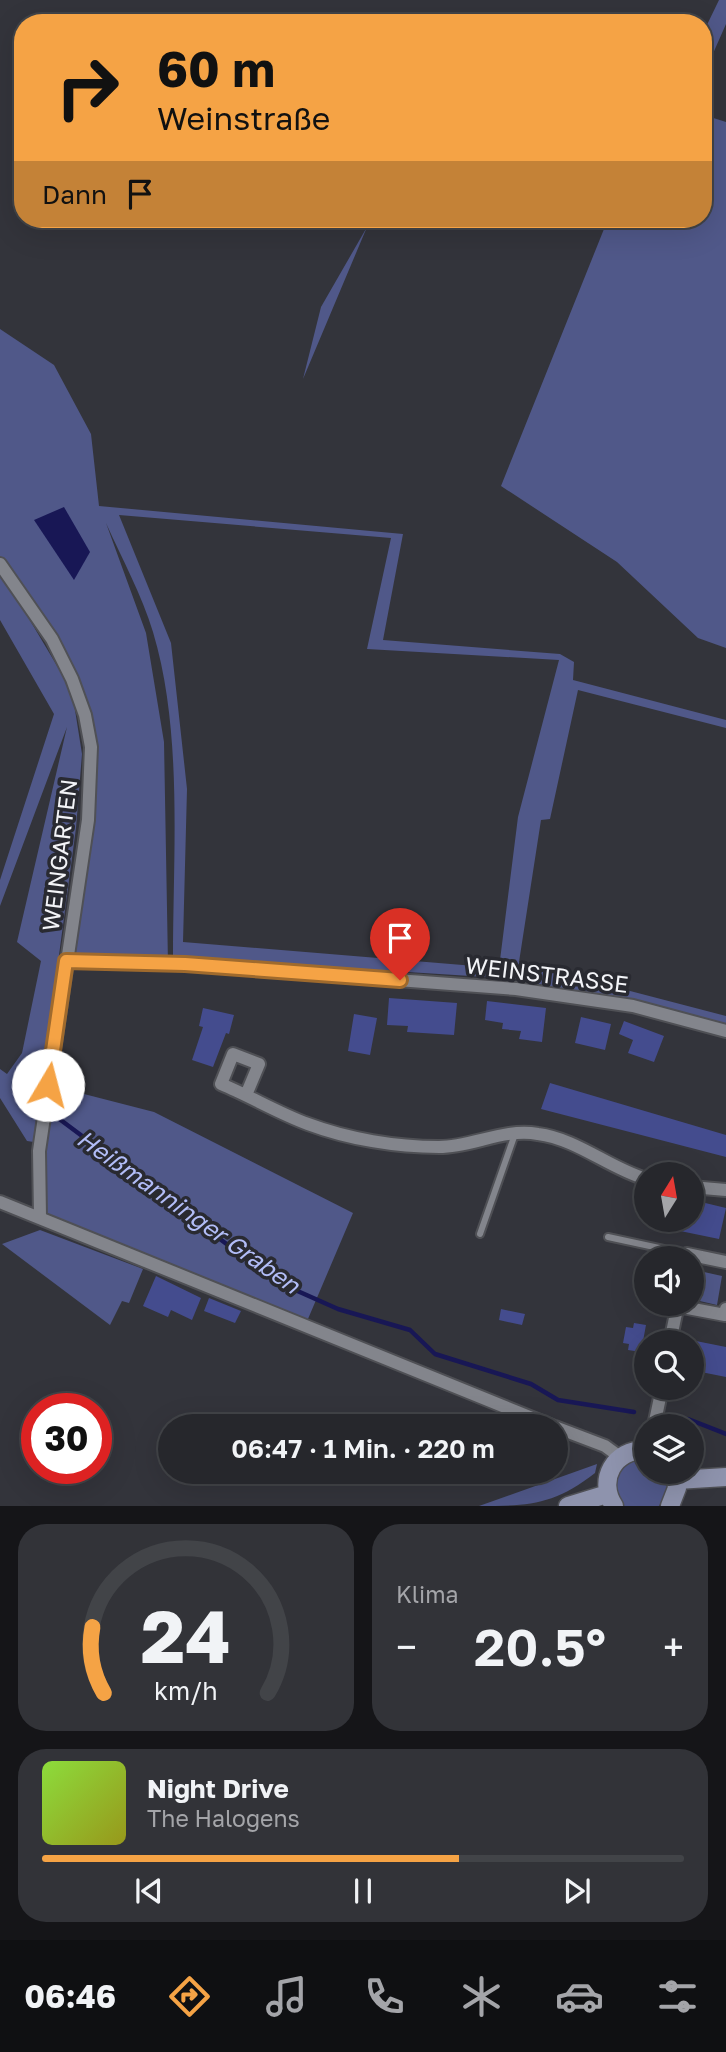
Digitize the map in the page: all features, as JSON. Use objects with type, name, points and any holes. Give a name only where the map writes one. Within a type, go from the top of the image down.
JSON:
[{"type":"main road","points":[[568,1506],[610,1500],[608,1474],[620,1457],[634,1451]]},
{"type":"main road","points":[[704,1477],[726,1477]]},
{"type":"main road","points":[[670,1506],[674,1484]]},
{"type":"street","name":"WEINGARTEN","points":[[0,564],[52,639],[72,679],[85,715],[91,747],[88,820],[39,1151],[40,1216]]},
{"type":"street","name":"WEINSTRASSE","points":[[66,961],[185,964],[516,989],[633,1006],[726,1031]]},
{"type":"street","points":[[246,1094],[308,1124],[366,1139],[421,1147],[448,1147],[515,1133],[539,1133],[563,1140],[634,1173]]},
{"type":"street","points":[[704,1188],[726,1189]]},
{"type":"street","points":[[0,1202],[522,1414]]},
{"type":"street","points":[[704,1259],[726,1262]]},
{"type":"street","points":[[704,1311],[725,1315],[726,1309]]},
{"type":"street","points":[[568,1432],[605,1447],[620,1457]]},
{"type":"lane","points":[[480,1234],[515,1133]]},
{"type":"lane","points":[[608,1237],[645,1246]]},
{"type":"shaded area","points":[[719,0],[726,0],[726,24],[712,56],[712,14]]},
{"type":"shaded area","points":[[712,118],[726,122],[726,648],[698,638],[617,562],[501,486],[604,228],[712,228]]},
{"type":"shaded area","points":[[366,228],[367,228],[303,379],[321,307]]},
{"type":"shaded area","points":[[0,329],[54,365],[91,434],[99,506],[403,534],[383,640],[560,654],[574,662],[573,680],[726,720],[726,728],[578,690],[550,819],[541,820],[519,962],[726,1016],[726,1029],[519,979],[173,957],[175,835],[169,710],[153,632],[138,591],[106,523],[146,633],[164,742],[168,964],[66,961],[91,747],[72,679],[0,560]],"holes":[[[119,515],[391,538],[367,649],[559,660],[518,817],[499,968],[183,942],[187,789],[171,643]]]},
{"type":"shaded area","points":[[64,507],[90,552],[74,580],[34,520]]},
{"type":"shaded area","points":[[0,570],[72,691],[82,754],[76,828],[34,1142],[27,1141],[0,1098],[0,1069],[7,1074],[22,1053],[41,961],[17,942],[67,727],[0,906],[0,880],[54,714],[0,620]]},
{"type":"shaded area","points":[[49,1085],[154,1112],[353,1213],[305,1326],[40,1216]]},
{"type":"shaded area","points":[[40,1230],[143,1269],[129,1303],[122,1301],[110,1325],[2,1244]]},
{"type":"shaded area","points":[[704,1272],[722,1276],[717,1305],[704,1302]]},
{"type":"shaded area","points":[[634,1459],[634,1484],[668,1484],[659,1506],[624,1506],[619,1500],[616,1480]]},
{"type":"shaded area","points":[[597,1464],[595,1473],[553,1498],[527,1504],[479,1506],[541,1484],[568,1484],[568,1474]]},
{"type":"building","points":[[389,998],[457,1003],[454,1035],[407,1032],[408,1026],[387,1025]]},
{"type":"building","points":[[487,1001],[546,1008],[542,1042],[519,1039],[521,1031],[502,1029],[503,1023],[485,1020]]},
{"type":"building","points":[[203,1008],[234,1015],[229,1034],[226,1033],[213,1067],[192,1060],[203,1027],[199,1026]]},
{"type":"building","points":[[354,1014],[377,1018],[370,1055],[348,1051]]},
{"type":"building","points":[[581,1017],[611,1024],[605,1050],[575,1043]]},
{"type":"building","points":[[624,1021],[664,1036],[654,1062],[628,1053],[633,1040],[619,1034]]},
{"type":"building","points":[[550,1083],[726,1135],[726,1157],[541,1109]]},
{"type":"building","points":[[704,1203],[726,1208],[719,1239],[685,1232],[704,1232]]},
{"type":"building","points":[[156,1276],[201,1298],[192,1320],[171,1310],[168,1317],[143,1306]]},
{"type":"building","points":[[209,1298],[241,1311],[235,1323],[204,1311]]},
{"type":"building","points":[[501,1309],[525,1314],[522,1325],[499,1320]]},
{"type":"building","points":[[634,1323],[646,1325],[645,1330],[634,1330],[634,1351],[628,1350],[629,1344],[623,1343],[626,1327],[633,1328]]},
{"type":"building","points":[[704,1343],[726,1347],[726,1377],[704,1373]]},
{"type":"waterway","name":"Heißmanninger Graben","points":[[58,1118],[256,1266],[293,1289],[338,1309],[410,1330],[435,1354],[531,1384],[558,1400],[634,1412]]},
{"type":"waterway","name":"Heißmanninger Graben","points":[[704,1425],[726,1434]]},
{"type":"route","points":[[48,1085],[66,961],[116,965],[185,964],[400,980]]}]
